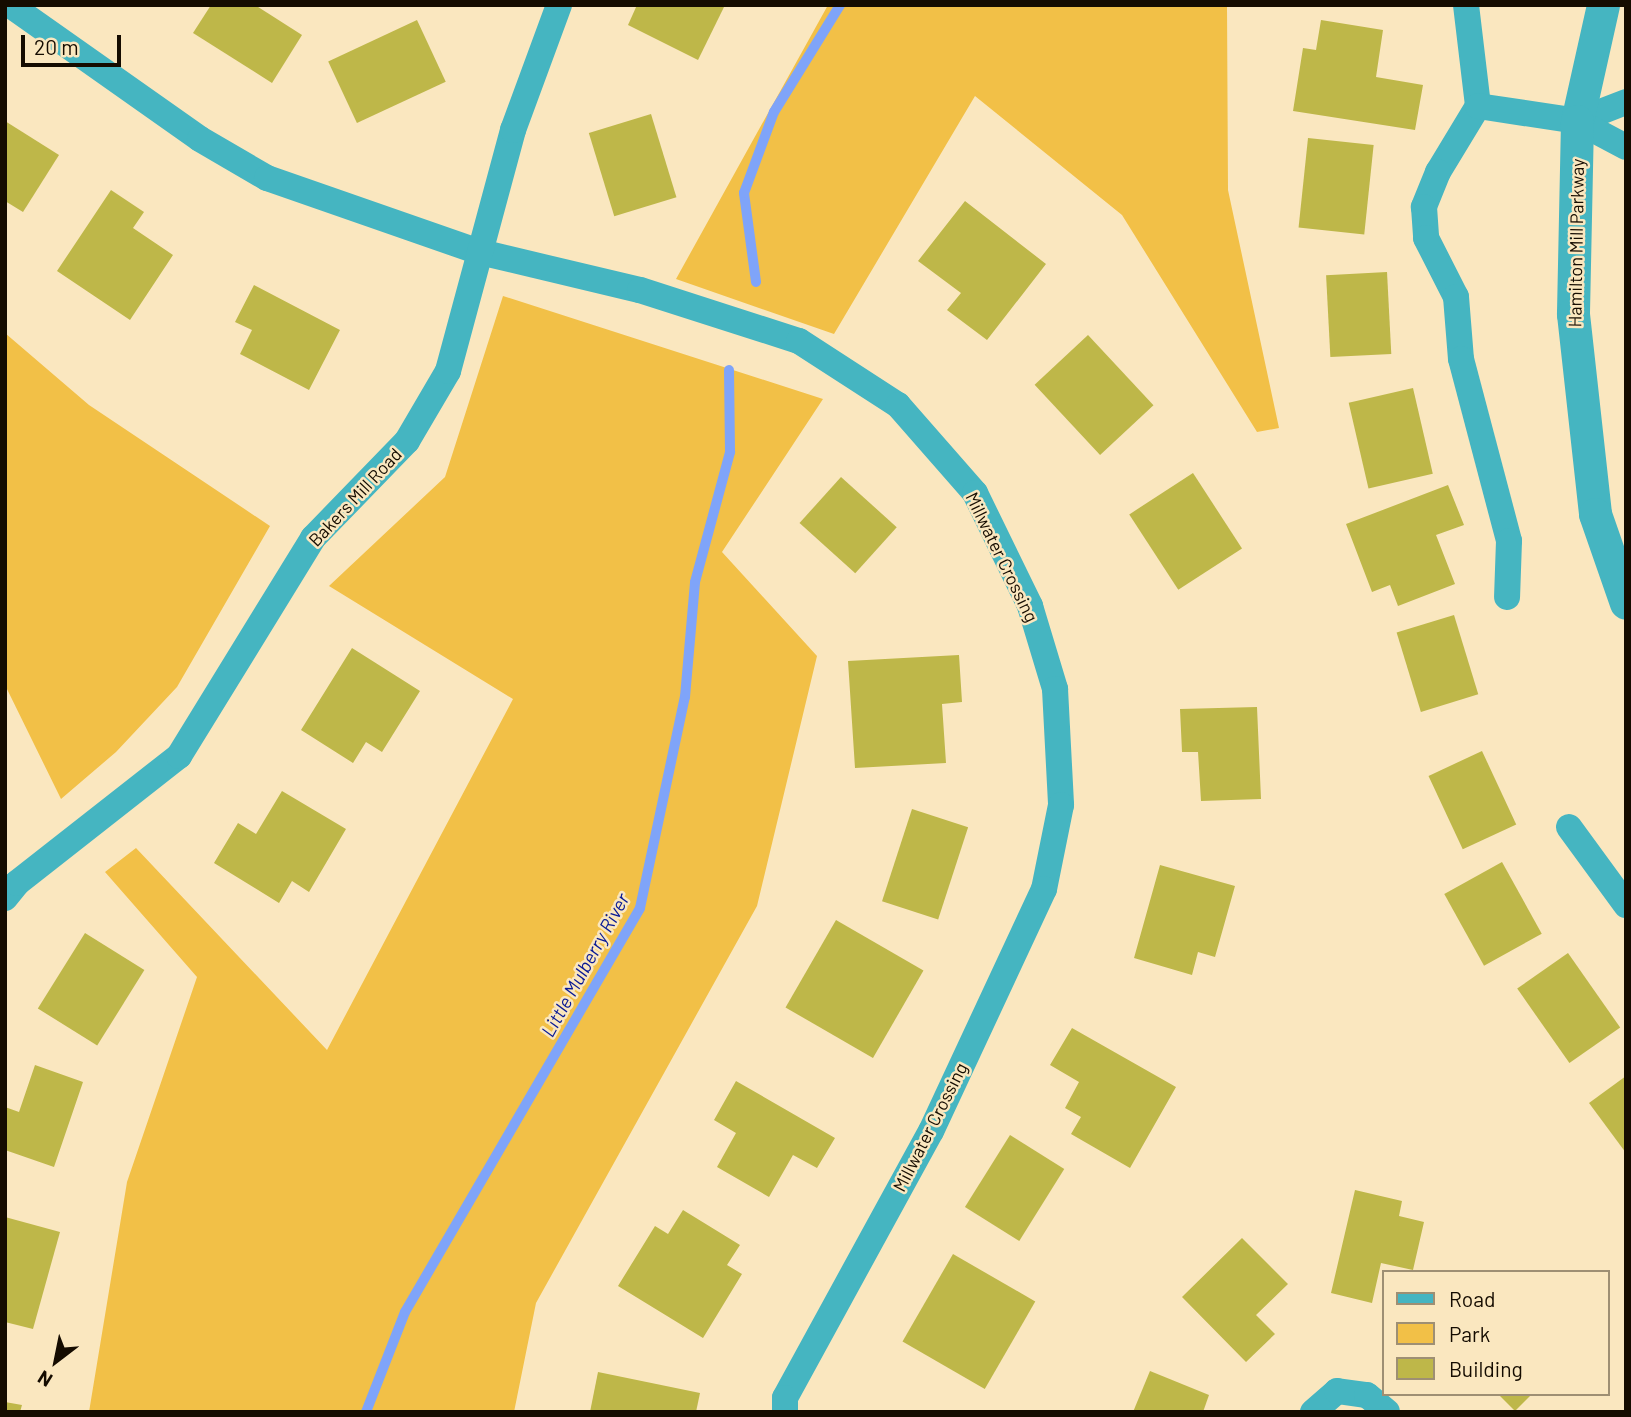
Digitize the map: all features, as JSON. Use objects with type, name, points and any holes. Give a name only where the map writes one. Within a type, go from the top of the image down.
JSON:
[{"type":"street","name":"Millwater Crossing","points":[[10,5],[200,139],[267,178],[480,252],[640,290],[799,341],[898,405],[975,493],[1030,606],[1055,689],[1061,805],[1044,889],[931,1131],[785,1398],[785,1412]]},
{"type":"street","name":"Bakers Mill Road","points":[[5,898],[17,883],[178,756],[313,538],[407,441],[448,371],[513,130],[559,5]]},
{"type":"street","points":[[1466,5],[1478,106],[1438,172],[1424,207],[1426,238],[1456,297],[1461,359],[1509,541],[1507,597]]},
{"type":"street","name":"Hamilton Mill Parkway","points":[[1604,5],[1577,121],[1573,314],[1595,514],[1626,603]]},
{"type":"street","points":[[1577,121],[1626,102]]},
{"type":"street","points":[[1478,106],[1577,121],[1626,147]]},
{"type":"street","points":[[1569,827],[1626,905]]},
{"type":"street","points":[[1312,1412],[1337,1391],[1367,1395],[1387,1412]]},
{"type":"green space","points":[[828,5],[1227,5],[1228,190],[1279,428],[1257,432],[1122,215],[975,96],[834,334],[676,279]]},
{"type":"green space","points":[[503,296],[823,399],[722,552],[817,656],[757,906],[536,1303],[514,1412],[89,1412],[127,1182],[197,977],[105,872],[136,848],[327,1050],[513,699],[329,586],[445,477]]},
{"type":"green space","points":[[5,333],[89,405],[270,526],[177,687],[116,752],[61,799],[5,685]]},
{"type":"building","points":[[211,5],[255,5],[302,35],[272,83],[193,33]]},
{"type":"building","points":[[637,5],[725,5],[698,60],[628,25]]},
{"type":"building","points":[[417,20],[446,82],[357,123],[328,61]]},
{"type":"building","points":[[1321,20],[1383,30],[1376,77],[1423,85],[1415,130],[1293,111],[1303,48],[1316,50]]},
{"type":"building","points":[[651,114],[676,197],[614,216],[589,133]]},
{"type":"building","points":[[5,121],[59,155],[23,212],[5,201]]},
{"type":"building","points":[[1308,138],[1374,145],[1364,234],[1299,228]]},
{"type":"building","points":[[111,190],[144,212],[133,228],[173,255],[130,320],[57,271]]},
{"type":"building","points":[[965,201],[1046,264],[987,340],[947,310],[961,293],[918,261]]},
{"type":"building","points":[[1387,272],[1391,354],[1330,357],[1326,275]]},
{"type":"building","points":[[254,285],[340,330],[309,390],[240,354],[252,330],[235,322]]},
{"type":"building","points":[[1088,335],[1153,405],[1100,455],[1035,385]]},
{"type":"building","points":[[1413,388],[1433,474],[1368,489],[1349,403]]},
{"type":"building","points":[[1193,473],[1242,548],[1178,590],[1129,514]]},
{"type":"building","points":[[841,477],[897,527],[855,573],[800,523]]},
{"type":"building","points":[[1448,485],[1464,525],[1436,535],[1455,584],[1398,606],[1390,585],[1372,592],[1346,524]]},
{"type":"building","points":[[1454,615],[1478,694],[1421,712],[1397,633]]},
{"type":"building","points":[[352,648],[420,691],[382,752],[366,742],[353,763],[301,730]]},
{"type":"building","points":[[959,655],[962,702],[942,704],[946,763],[855,768],[848,661]]},
{"type":"building","points":[[1257,707],[1261,799],[1201,801],[1198,752],[1182,752],[1180,709]]},
{"type":"building","points":[[1482,751],[1516,824],[1463,849],[1429,776]]},
{"type":"building","points":[[282,791],[346,829],[309,892],[292,881],[279,903],[214,863],[238,823],[256,834]]},
{"type":"building","points":[[912,809],[968,827],[938,919],[882,901]]},
{"type":"building","points":[[1502,862],[1542,934],[1484,966],[1444,894]]},
{"type":"building","points":[[1160,865],[1235,886],[1215,957],[1198,952],[1192,975],[1134,958]]},
{"type":"building","points":[[836,920],[923,970],[873,1058],[786,1007]]},
{"type":"building","points":[[85,933],[144,970],[97,1046],[38,1008]]},
{"type":"building","points":[[1568,953],[1620,1028],[1569,1063],[1517,989]]},
{"type":"building","points":[[1072,1028],[1176,1087],[1130,1168],[1071,1134],[1081,1117],[1065,1108],[1079,1082],[1050,1065]]},
{"type":"building","points":[[35,1065],[83,1082],[54,1167],[5,1150],[5,1107],[19,1112]]},
{"type":"building","points":[[1626,1076],[1626,1153],[1589,1103]]},
{"type":"building","points":[[736,1081],[835,1138],[817,1168],[793,1155],[769,1197],[717,1167],[736,1133],[714,1120]]},
{"type":"building","points":[[1010,1135],[1064,1169],[1019,1241],[965,1207]]},
{"type":"building","points":[[1355,1190],[1402,1201],[1399,1216],[1424,1222],[1413,1270],[1381,1263],[1372,1303],[1331,1293]]},
{"type":"building","points":[[683,1210],[740,1245],[727,1265],[742,1274],[703,1338],[618,1286],[655,1226],[668,1234]]},
{"type":"building","points":[[5,1217],[60,1232],[33,1329],[5,1322]]},
{"type":"building","points":[[1242,1238],[1288,1284],[1256,1315],[1275,1334],[1246,1362],[1182,1297]]},
{"type":"building","points":[[953,1254],[1035,1302],[985,1389],[902,1341]]},
{"type":"building","points":[[1150,1371],[1209,1395],[1203,1412],[1133,1412]]},
{"type":"building","points":[[598,1372],[700,1393],[696,1412],[590,1412]]},
{"type":"building","points":[[1500,1396],[1530,1396],[1515,1411]]},
{"type":"building","points":[[5,1402],[22,1405],[20,1412],[5,1412]]},
{"type":"waterway","name":"Little Mulberry River","points":[[756,282],[744,193],[774,112],[840,5]]},
{"type":"waterway","name":"Little Mulberry River","points":[[366,1412],[405,1312],[640,908],[685,697],[695,582],[730,452],[729,370]]}]
